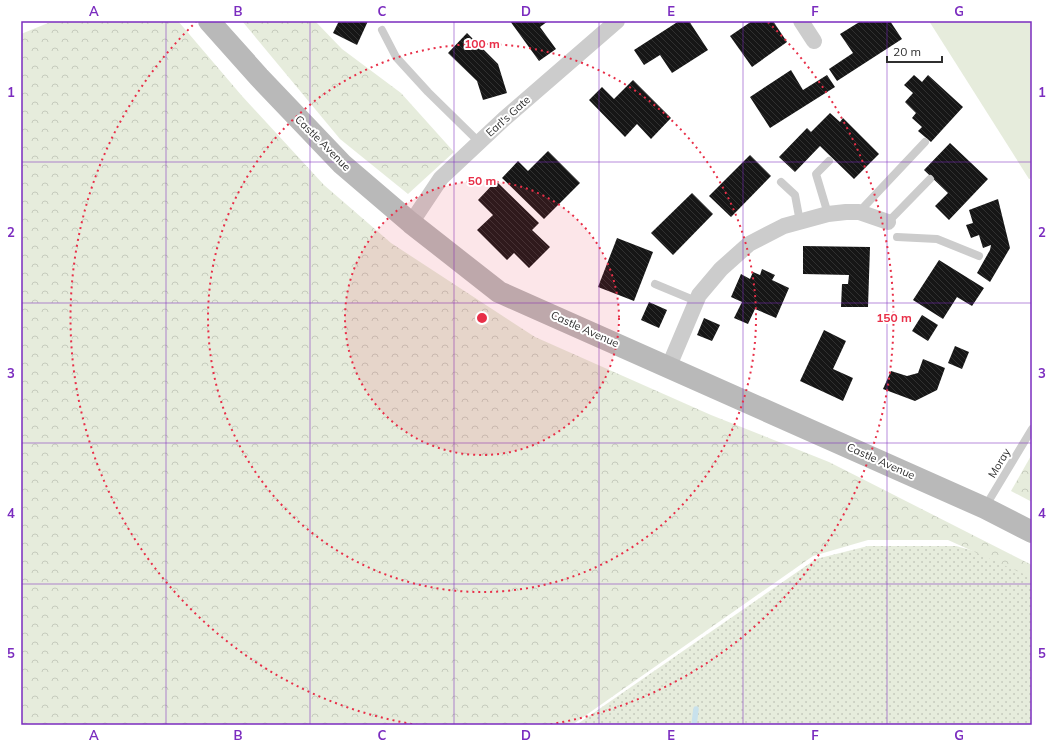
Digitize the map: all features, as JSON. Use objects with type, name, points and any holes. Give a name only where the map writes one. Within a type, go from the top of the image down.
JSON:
[{"type":"street","name":"Castle Avenue","points":[[209,21],[259,77],[342,164],[411,223],[499,292],[669,366],[985,508],[1032,532]]},
{"type":"street","name":"Earl's Gate","points":[[411,223],[441,178],[504,119],[617,21]]},
{"type":"street","points":[[801,21],[814,41]]},
{"type":"street","points":[[669,366],[699,295],[721,269],[749,244],[784,226],[828,214],[859,212],[888,222]]},
{"type":"lane","points":[[382,30],[396,57],[428,92],[479,142]]},
{"type":"lane","points":[[859,212],[925,142]]},
{"type":"lane","points":[[828,214],[816,174],[829,161]]},
{"type":"lane","points":[[888,222],[930,179]]},
{"type":"lane","points":[[781,182],[794,195],[800,222]]},
{"type":"lane","points":[[896,238],[937,239],[979,256]]},
{"type":"lane","points":[[655,284],[696,301]]},
{"type":"lane","name":"Moray","points":[[985,508],[1032,429]]},
{"type":"green space","points":[[53,21],[178,21],[242,96],[324,185],[391,243],[535,337],[711,415],[829,462],[1032,565],[1032,589],[1026,575],[948,540],[868,540],[813,556],[572,725],[21,725],[21,34]]},
{"type":"green space","points":[[242,21],[315,21],[342,49],[401,93],[454,152],[408,194],[340,139]]},
{"type":"green space","points":[[929,21],[1032,21],[1032,178],[1029,179]]},
{"type":"green space","points":[[1032,454],[1032,502],[1011,491]]},
{"type":"green space","points":[[868,546],[956,546],[1032,567],[1032,725],[576,725],[816,559]]},
{"type":"building","points":[[339,21],[368,21],[357,45],[333,33]]},
{"type":"building","points":[[510,21],[548,21],[540,27],[556,49],[539,61]]},
{"type":"building","points":[[679,21],[689,21],[708,50],[672,73],[660,55],[644,65],[634,50]]},
{"type":"building","points":[[752,21],[773,21],[787,42],[752,67],[730,36]]},
{"type":"building","points":[[861,21],[890,21],[902,39],[837,81],[829,69],[853,53],[840,34]]},
{"type":"building","points":[[467,33],[498,64],[507,93],[483,100],[477,81],[448,53]]},
{"type":"building","points":[[791,70],[803,90],[827,75],[835,87],[770,128],[750,97]]},
{"type":"building","points":[[914,75],[922,82],[928,75],[963,107],[931,142],[918,131],[922,127],[912,118],[916,113],[905,102],[913,93],[904,85]]},
{"type":"building","points":[[633,80],[671,118],[651,139],[637,124],[625,137],[589,100],[602,87],[614,99]]},
{"type":"building","points":[[830,113],[840,122],[843,118],[879,154],[854,179],[820,146],[795,172],[779,157],[807,128],[811,132]]},
{"type":"building","points":[[950,143],[988,179],[949,220],[935,206],[948,193],[924,170]]},
{"type":"building","points":[[548,151],[580,183],[544,219],[502,178],[518,161],[528,171]]},
{"type":"building","points":[[750,155],[771,176],[731,217],[709,196]]},
{"type":"building","points":[[496,181],[539,223],[532,230],[550,247],[529,268],[514,253],[507,260],[477,230],[493,215],[478,200]]},
{"type":"building","points":[[692,193],[713,214],[673,255],[651,233]]},
{"type":"building","points":[[998,199],[1010,248],[990,282],[977,273],[990,250],[991,245],[983,248],[979,235],[971,238],[966,225],[973,223],[969,210]]},
{"type":"building","points":[[617,238],[653,252],[634,301],[598,287]]},
{"type":"building","points":[[803,246],[870,247],[868,307],[841,307],[842,284],[848,284],[849,275],[803,274]]},
{"type":"building","points":[[939,260],[984,288],[972,306],[957,297],[943,319],[913,300]]},
{"type":"building","points":[[762,269],[775,275],[772,280],[789,288],[776,318],[755,309],[748,324],[734,318],[742,302],[731,297],[741,274],[750,279],[753,272],[760,275]]},
{"type":"building","points":[[649,302],[667,310],[659,328],[641,320]]},
{"type":"building","points":[[922,315],[938,325],[928,341],[912,331]]},
{"type":"building","points":[[704,318],[720,325],[712,341],[697,335]]},
{"type":"building","points":[[824,330],[846,341],[833,369],[853,378],[843,401],[800,381]]},
{"type":"building","points":[[955,346],[969,352],[962,369],[948,363]]},
{"type":"building","points":[[923,359],[945,368],[937,390],[915,401],[883,389],[891,371],[907,376],[918,373]]},
{"type":"waterway","points":[[694,725],[696,709]]}]
